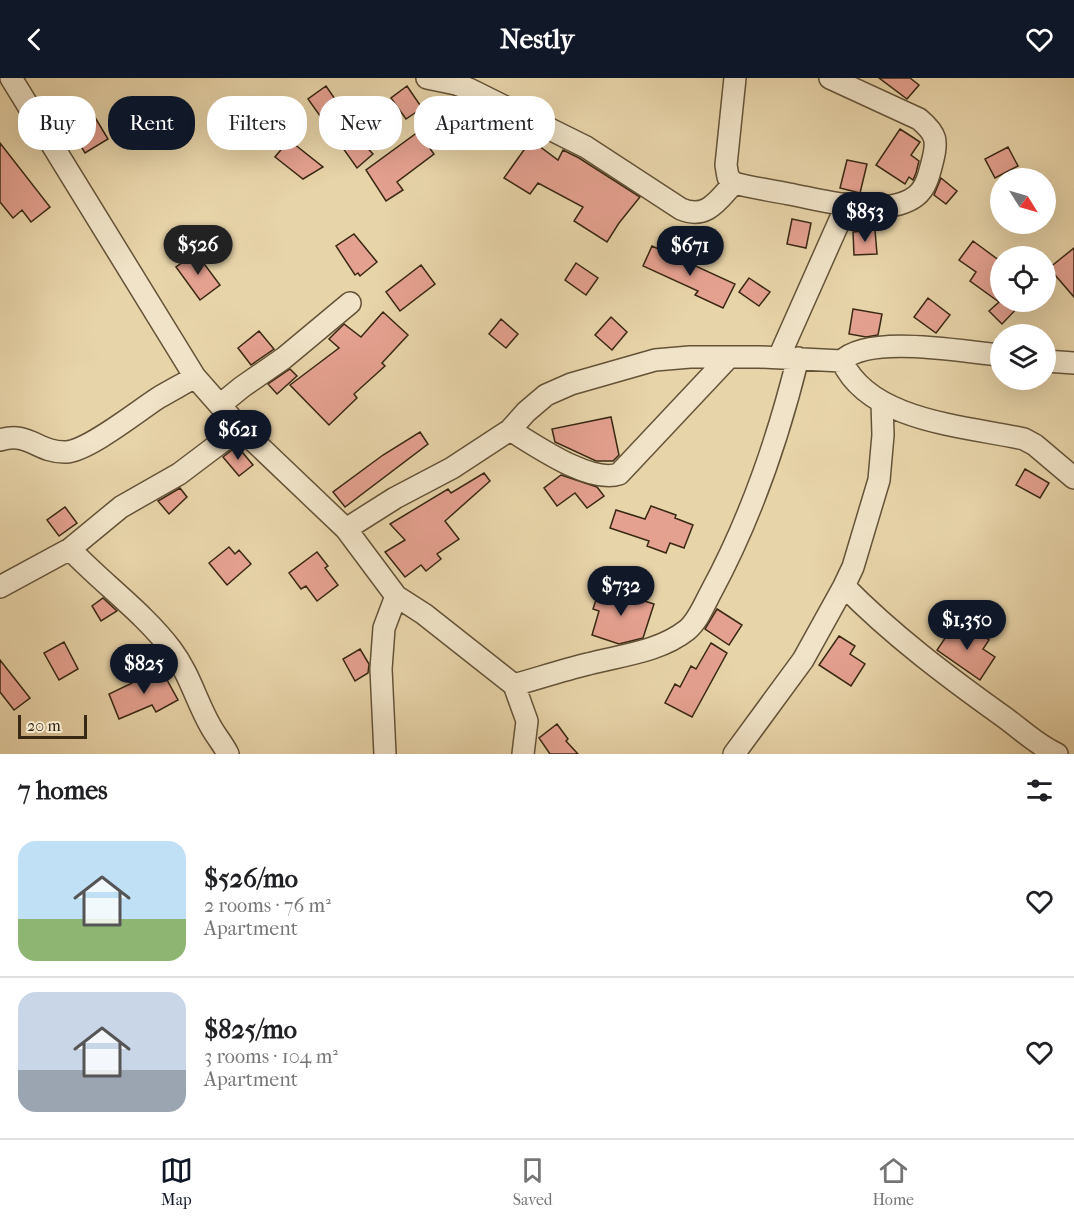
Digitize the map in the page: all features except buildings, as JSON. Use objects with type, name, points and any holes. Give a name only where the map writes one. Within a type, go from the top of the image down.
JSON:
[{"type":"street","points":[[11,78],[195,377],[240,428],[346,529],[396,596],[423,614],[514,685],[527,721],[523,754]]},
{"type":"street","points":[[427,78],[462,87],[586,147],[681,209],[692,213],[709,209],[734,183]]},
{"type":"street","points":[[735,78],[726,165],[728,177],[734,183],[847,204],[891,206],[914,198],[921,192],[927,181],[935,153],[936,139],[931,129],[919,119],[830,78]]},
{"type":"street","points":[[514,685],[643,651],[672,640],[695,622],[724,567],[778,436],[788,358],[847,204]]},
{"type":"street","points":[[220,405],[284,358],[350,303]]},
{"type":"street","points":[[346,529],[395,498],[452,468],[510,430],[526,412],[546,396],[571,384],[655,360],[729,357],[842,361],[849,354],[887,346],[990,354]]},
{"type":"street","points":[[510,430],[576,468],[604,476],[619,474],[729,357]]},
{"type":"street","points":[[842,361],[857,382],[894,409],[921,418],[1024,439],[1035,445],[1074,478]]},
{"type":"street","points":[[1056,362],[1074,363]]},
{"type":"street","points":[[0,440],[11,436],[21,437],[46,450],[68,452],[89,444],[195,377]]},
{"type":"street","points":[[734,754],[803,660],[853,567],[879,480],[883,435],[882,402]]},
{"type":"street","points":[[0,587],[70,549],[121,507],[180,474],[240,428]]},
{"type":"street","points":[[70,549],[90,570],[119,594],[170,647],[186,671],[210,726],[228,754]]},
{"type":"street","points":[[844,586],[875,618],[1041,747],[1057,754]]},
{"type":"street","points":[[385,754],[381,669],[384,628],[396,596]]}]
